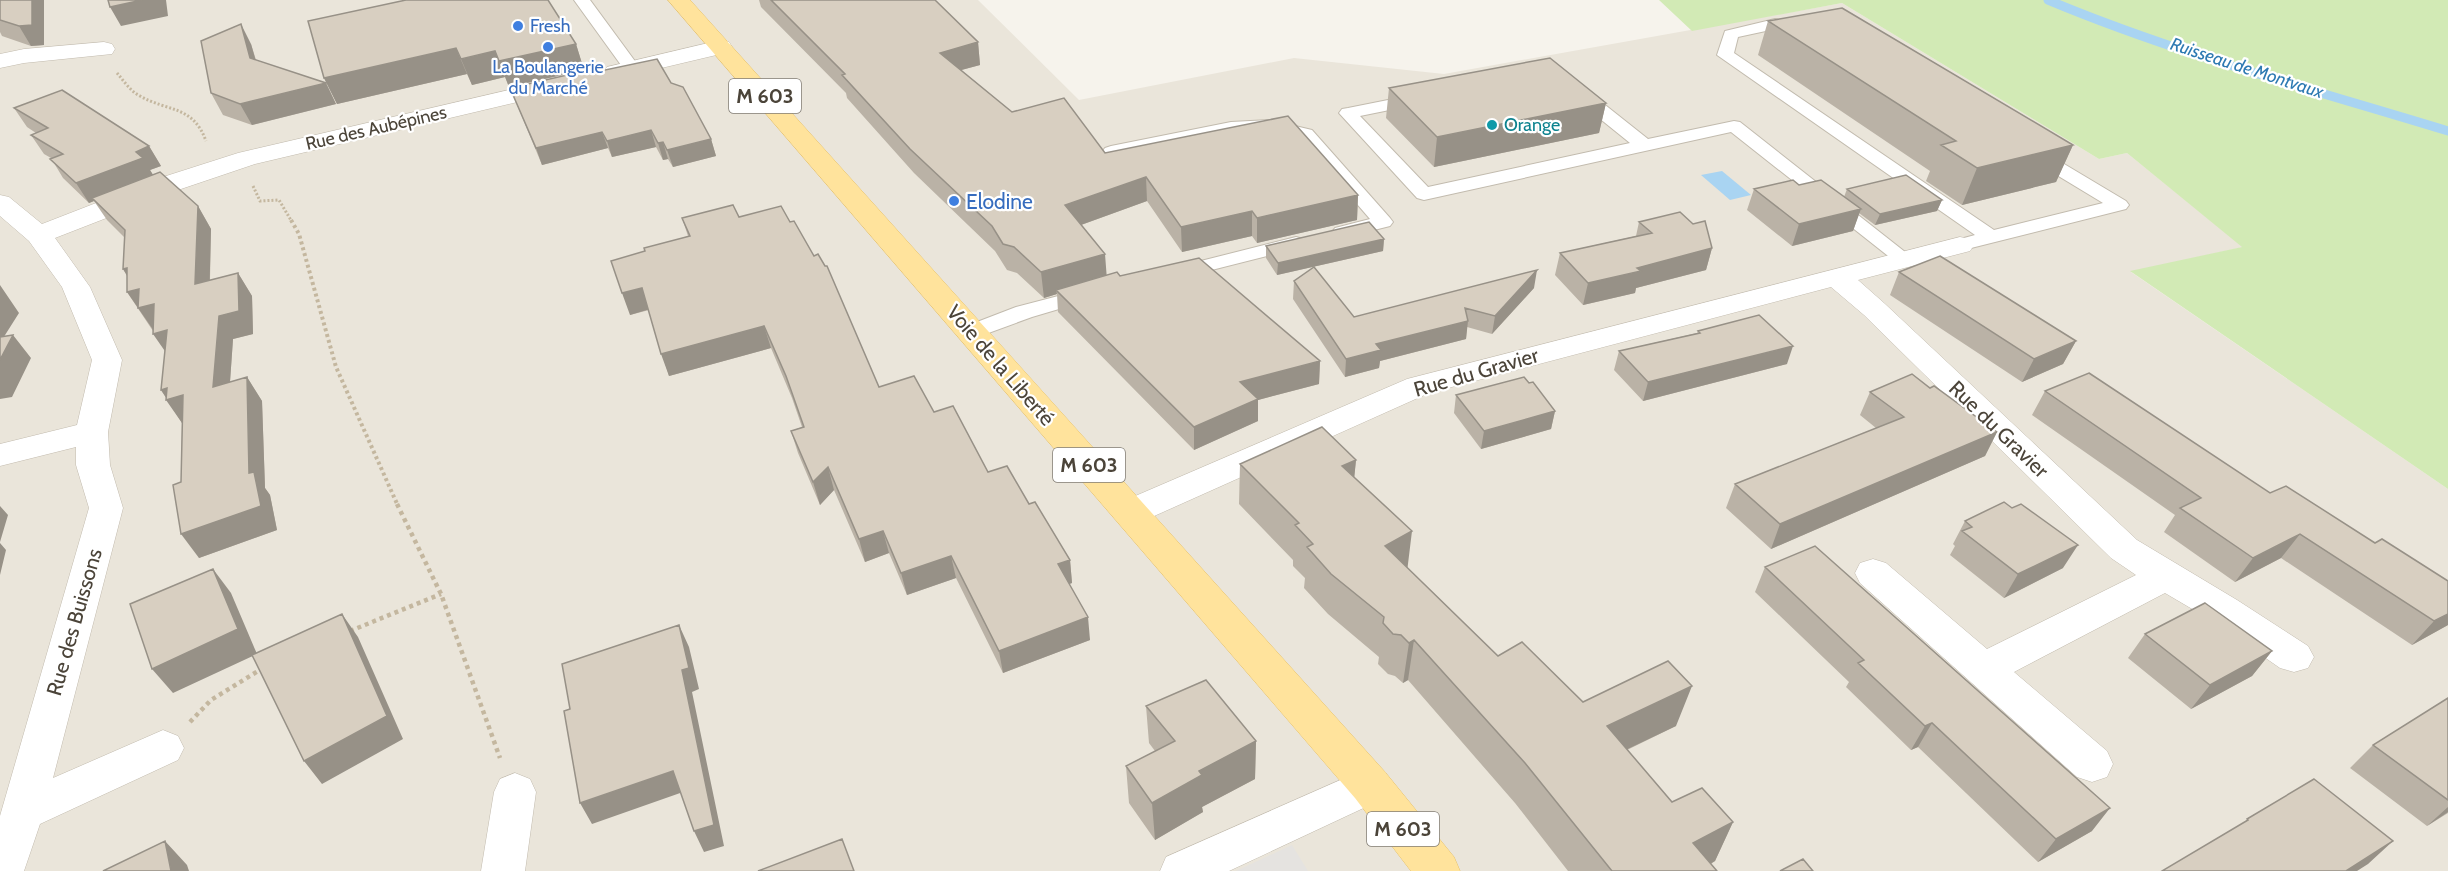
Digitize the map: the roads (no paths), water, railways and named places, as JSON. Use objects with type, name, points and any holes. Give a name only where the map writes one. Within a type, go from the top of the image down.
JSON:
[{"type":"main road","name":"Voie de la Liberté","points":[[679,0],[1371,785]]},
{"type":"main road","name":"M 603","points":[[1371,785],[1438,871]]},
{"type":"street","name":"Rue des Aubépines","points":[[39,235],[248,158],[721,47]]},
{"type":"street","points":[[0,61],[24,56],[104,49]]},
{"type":"street","name":"Rue des Buissons","points":[[0,203],[39,235],[76,287],[106,360],[92,432],[93,465],[106,508],[23,812],[2,870]]},
{"type":"street","name":"Rue du Gravier","points":[[1131,512],[1418,386],[1960,245]]},
{"type":"street","name":"Rue du Gravier","points":[[1836,277],[1874,309],[2124,549],[2224,610],[2294,657]]},
{"type":"street","points":[[0,455],[92,432]]},
{"type":"street","points":[[1873,573],[2092,764]]},
{"type":"street","points":[[1984,669],[2166,576]]},
{"type":"street","points":[[23,812],[163,748]]},
{"type":"street","points":[[1182,871],[1371,785]]},
{"type":"street","points":[[502,871],[515,792]]},
{"type":"lane","points":[[582,0],[632,68]]},
{"type":"lane","points":[[1820,29],[1775,24],[1731,34],[1725,55],[1991,237]]},
{"type":"lane","points":[[1570,85],[1645,146]]},
{"type":"lane","points":[[1436,96],[1348,113],[1424,194],[1734,126],[1904,259]]},
{"type":"lane","points":[[1111,152],[1231,127],[1270,125],[1306,134],[1383,222],[1153,278]]},
{"type":"lane","points":[[1960,245],[2119,205],[2019,145]]},
{"type":"lane","points":[[972,332],[1024,312],[1108,289]]},
{"type":"water","points":[[1722,171],[1751,195],[1730,200],[1701,175]]},
{"type":"waterway","name":"Ruisseau de Montvaux","points":[[2048,0],[2196,54],[2448,131]]},
{"type":"place","name":"Fresh","points":[[518,26]]},
{"type":"place","name":"La Boulangerie du Marché","points":[[548,47]]},
{"type":"place","name":"Orange","points":[[1492,125]]},
{"type":"place","name":"Elodine","points":[[954,201]]}]
